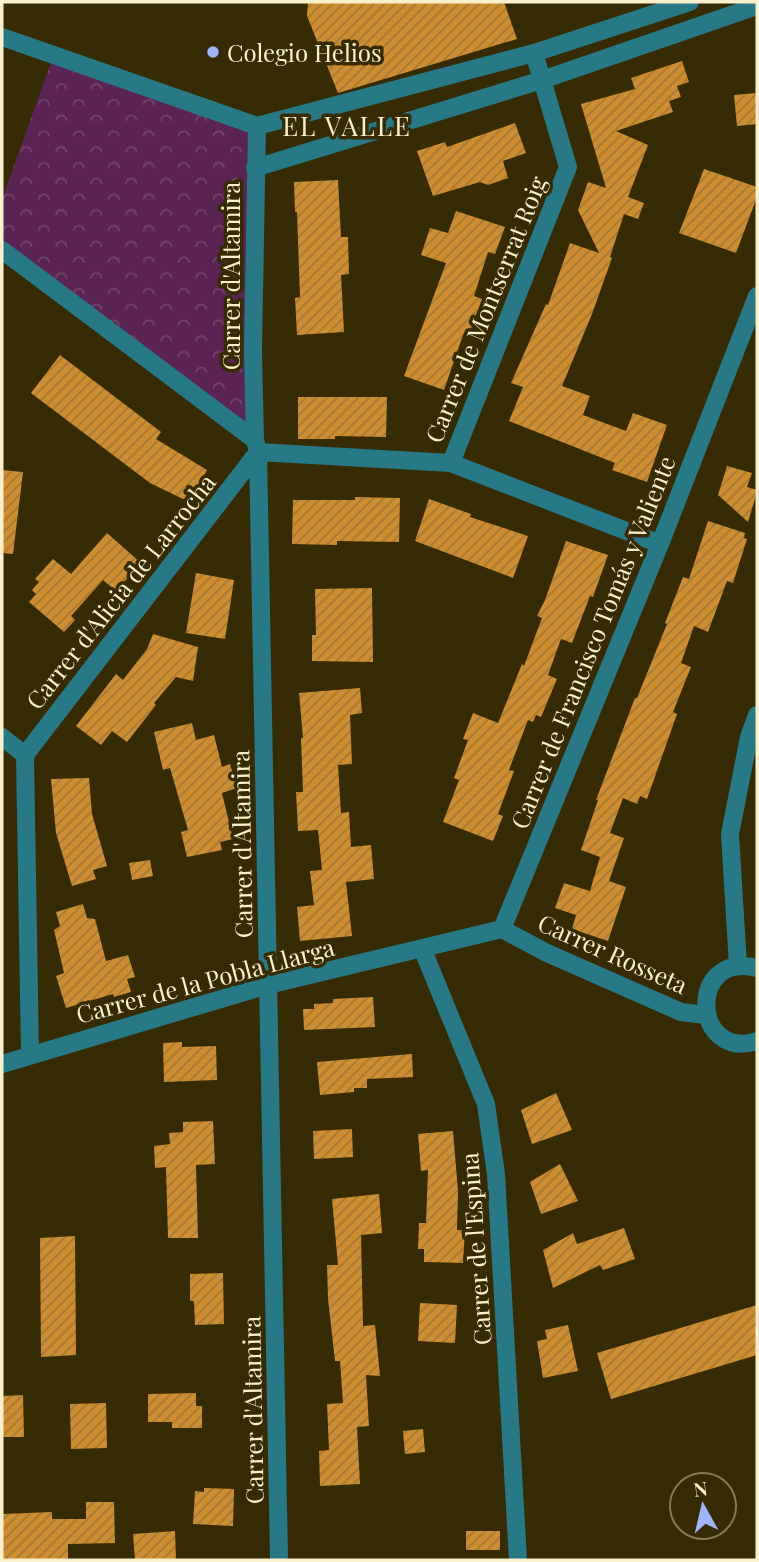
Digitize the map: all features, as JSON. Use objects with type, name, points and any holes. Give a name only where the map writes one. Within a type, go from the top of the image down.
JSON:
[{"type":"street","points":[[2,37],[257,126],[534,52],[690,2]]},
{"type":"street","points":[[255,168],[542,80],[757,6]]},
{"type":"street","name":"Carrer de Montserrat Roig","points":[[451,463],[568,167],[534,52]]},
{"type":"street","name":"Carrer d'Altamira","points":[[257,126],[253,349],[279,1560]]},
{"type":"street","points":[[2,250],[257,446],[451,463],[660,544]]},
{"type":"street","name":"Carrer de Francisco Tomás y Valiente","points":[[502,929],[660,544],[757,296]]},
{"type":"street","name":"Carrer d'Alicia de Larrocha","points":[[25,755],[257,446]]},
{"type":"street","points":[[757,715],[749,737],[730,834],[738,966],[757,968]]},
{"type":"street","points":[[2,737],[25,755],[30,1055]]},
{"type":"street","points":[[422,948],[502,929]]},
{"type":"street","name":"Carrer Rosseta","points":[[502,929],[547,953],[614,980],[659,1003],[681,1012],[705,1015]]},
{"type":"street","name":"Carrer de la Pobla Llarga","points":[[2,1064],[268,985],[422,948]]},
{"type":"street","name":"Carrer de l'Espina","points":[[422,948],[486,1104],[496,1174],[518,1560]]},
{"type":"street","name":"Carrer Rosseta","points":[[738,966],[727,970],[710,986],[706,996],[705,1015],[715,1031],[725,1039],[755,1046]]},
{"type":"green space","points":[[54,54],[257,126],[255,440],[2,250],[2,199]]},
{"type":"building","points":[[308,2],[504,2],[517,39],[338,93],[307,16]]},
{"type":"building","points":[[682,61],[689,82],[677,86],[681,97],[669,101],[673,112],[616,131],[648,145],[628,197],[644,203],[638,219],[624,214],[592,314],[562,386],[590,396],[583,415],[626,431],[633,413],[667,425],[647,482],[612,470],[615,463],[509,421],[523,387],[511,383],[546,304],[548,305],[570,243],[599,253],[578,210],[588,182],[606,188],[581,104],[635,89],[631,78]]},
{"type":"building","points":[[757,93],[757,124],[737,126],[734,95]]},
{"type":"building","points":[[515,123],[526,153],[503,161],[508,178],[488,185],[480,182],[433,196],[417,151],[445,142],[447,147]]},
{"type":"building","points":[[704,169],[757,187],[757,197],[736,253],[679,233]]},
{"type":"building","points":[[338,180],[341,237],[348,237],[349,274],[341,275],[344,332],[297,335],[295,298],[300,297],[294,182]]},
{"type":"building","points":[[456,211],[505,227],[495,254],[488,252],[474,296],[482,299],[468,337],[463,335],[444,390],[404,376],[446,263],[421,255],[430,228],[448,233]]},
{"type":"building","points":[[60,355],[161,432],[156,439],[207,470],[192,497],[183,499],[150,483],[31,393]]},
{"type":"building","points":[[298,397],[387,397],[386,437],[335,436],[335,439],[298,439]]},
{"type":"building","points":[[727,466],[752,473],[747,487],[757,492],[748,522],[718,495]]},
{"type":"building","points":[[2,470],[23,472],[13,554],[2,553]]},
{"type":"building","points":[[355,497],[400,498],[399,542],[337,541],[337,545],[292,544],[293,500],[355,500]]},
{"type":"building","points":[[429,499],[471,514],[470,517],[528,536],[513,578],[415,541]]},
{"type":"building","points":[[708,521],[745,533],[744,538],[747,539],[733,583],[727,581],[708,632],[694,626],[681,663],[691,667],[673,712],[677,714],[647,799],[640,796],[637,804],[623,798],[610,833],[624,838],[609,881],[626,887],[608,941],[572,929],[576,915],[555,908],[564,883],[590,891],[600,857],[581,850],[596,800],[667,624],[665,623],[683,577],[689,579]]},
{"type":"building","points":[[107,533],[141,563],[116,591],[103,580],[71,616],[75,620],[64,632],[29,602],[36,594],[32,590],[39,582],[35,579],[53,559],[71,574]]},
{"type":"building","points":[[566,541],[608,555],[572,643],[561,639],[548,675],[557,679],[541,717],[536,715],[533,722],[528,720],[509,770],[514,771],[498,814],[503,816],[493,841],[443,822],[459,780],[454,778],[468,740],[463,739],[473,713],[498,723],[542,618],[537,616]]},
{"type":"building","points":[[196,573],[234,580],[225,639],[186,633]]},
{"type":"building","points":[[372,588],[373,662],[312,661],[312,635],[316,635],[315,589]]},
{"type":"building","points":[[153,634],[198,647],[193,681],[176,677],[127,742],[112,731],[101,745],[76,726],[116,674],[123,680],[147,649]]},
{"type":"building","points":[[360,688],[362,713],[350,715],[352,764],[338,765],[341,813],[349,812],[351,847],[371,845],[374,879],[346,882],[352,936],[300,941],[297,907],[314,905],[310,871],[322,870],[318,830],[298,831],[296,792],[303,792],[303,738],[299,693]]},
{"type":"building","points":[[192,723],[196,740],[214,735],[222,767],[230,764],[237,788],[222,793],[233,839],[220,842],[222,850],[187,857],[181,832],[188,830],[170,768],[163,770],[154,732]]},
{"type":"building","points":[[89,778],[92,814],[107,866],[93,870],[96,879],[72,886],[56,833],[51,779]]},
{"type":"building","points":[[150,860],[153,876],[132,880],[129,863]]},
{"type":"building","points":[[83,904],[87,918],[95,919],[106,961],[128,955],[135,977],[127,979],[131,992],[114,997],[113,994],[66,1008],[56,976],[64,973],[54,930],[60,926],[56,912]]},
{"type":"building","points":[[373,997],[375,1027],[304,1030],[303,1009],[314,1009],[314,1004],[333,1003],[333,999]]},
{"type":"building","points":[[182,1042],[182,1047],[216,1046],[217,1080],[164,1082],[163,1043]]},
{"type":"building","points":[[412,1054],[413,1077],[367,1079],[367,1088],[320,1095],[317,1062]]},
{"type":"building","points":[[556,1093],[572,1130],[532,1144],[521,1110]]},
{"type":"building","points":[[213,1121],[215,1164],[196,1165],[198,1238],[168,1238],[166,1167],[155,1168],[154,1146],[170,1144],[169,1133],[183,1132],[183,1122]]},
{"type":"building","points":[[352,1129],[353,1157],[314,1159],[313,1131]]},
{"type":"building","points":[[453,1131],[458,1191],[457,1230],[465,1230],[463,1263],[424,1262],[424,1249],[418,1249],[419,1223],[426,1223],[428,1170],[421,1171],[418,1134]]},
{"type":"building","points":[[560,1164],[578,1201],[541,1214],[530,1182]]},
{"type":"building","points":[[379,1194],[382,1233],[361,1235],[363,1326],[375,1325],[380,1376],[366,1375],[369,1426],[357,1427],[360,1484],[320,1486],[319,1451],[329,1450],[327,1404],[343,1403],[340,1361],[335,1361],[328,1299],[327,1265],[338,1265],[332,1199]]},
{"type":"building","points":[[624,1228],[635,1259],[603,1270],[600,1265],[553,1288],[543,1250],[573,1233],[577,1244]]},
{"type":"building","points":[[75,1236],[76,1355],[41,1357],[40,1238]]},
{"type":"building","points":[[223,1273],[224,1324],[195,1325],[194,1301],[190,1301],[190,1274]]},
{"type":"building","points":[[420,1303],[457,1305],[455,1343],[418,1341]]},
{"type":"building","points":[[757,1305],[757,1355],[611,1399],[597,1353]]},
{"type":"building","points":[[568,1325],[578,1371],[543,1378],[537,1341],[547,1339],[545,1330]]},
{"type":"building","points":[[196,1393],[196,1406],[202,1406],[202,1428],[172,1428],[172,1422],[148,1422],[148,1394]]},
{"type":"building","points":[[23,1395],[24,1437],[2,1437],[2,1396]]},
{"type":"building","points":[[106,1403],[107,1448],[71,1449],[70,1404]]},
{"type":"building","points":[[423,1429],[425,1452],[405,1454],[403,1431]]},
{"type":"building","points":[[204,1488],[234,1489],[233,1526],[193,1524],[195,1491],[204,1492]]},
{"type":"building","points":[[86,1502],[114,1502],[115,1543],[68,1544],[68,1560],[2,1560],[2,1514],[52,1512],[52,1519],[86,1519]]},
{"type":"building","points":[[175,1531],[176,1560],[135,1560],[133,1534]]},
{"type":"building","points":[[466,1531],[500,1531],[500,1550],[466,1550]]},
{"type":"place","name":"Colegio Helios","points":[[213,52]]},
{"type":"district","name":"EL VALLE","points":[[347,125]]}]
